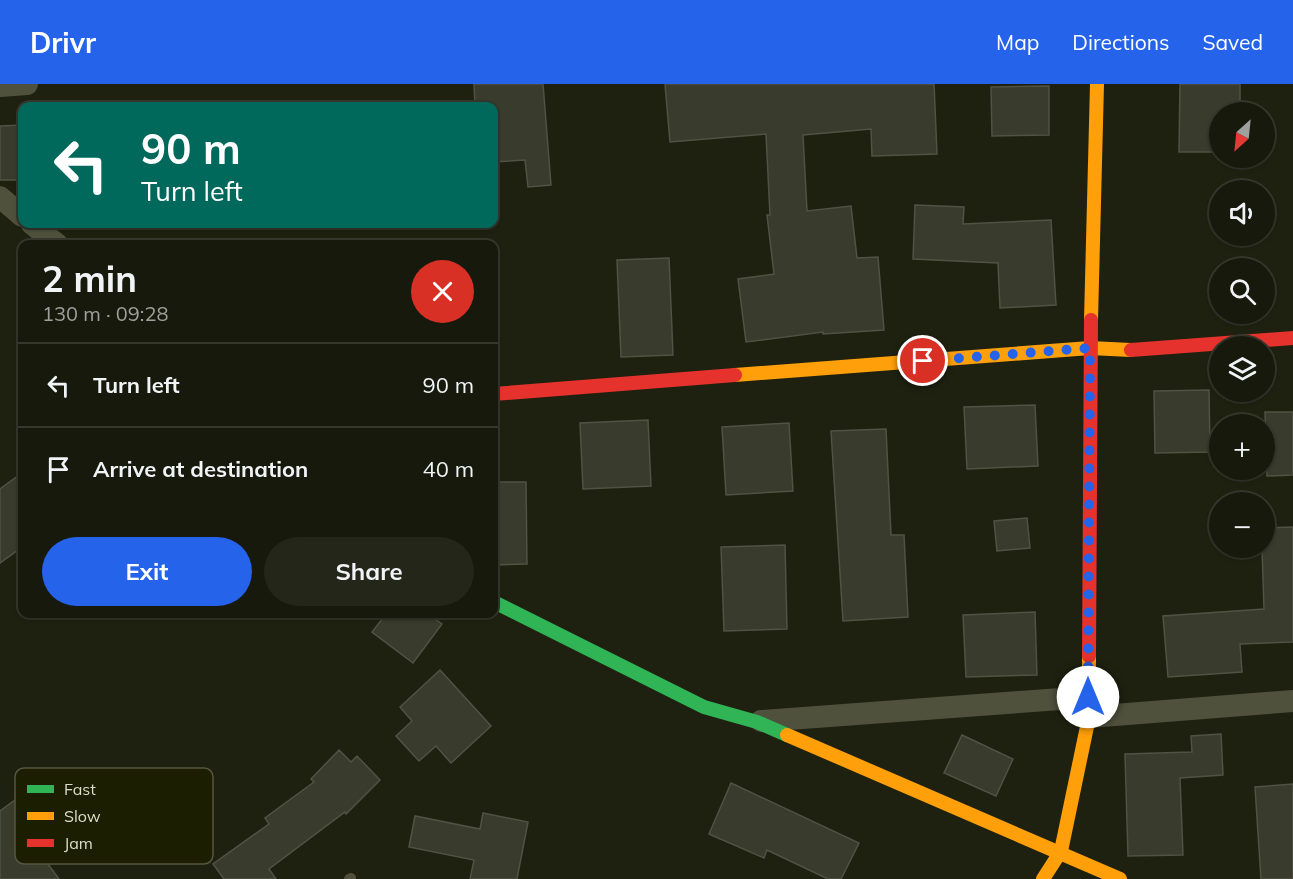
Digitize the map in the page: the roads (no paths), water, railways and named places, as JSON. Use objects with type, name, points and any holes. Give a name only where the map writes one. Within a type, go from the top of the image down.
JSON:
[{"type":"street","points":[[0,86],[27,84]]},
{"type":"street","points":[[1043,879],[1061,851],[1089,707],[1090,348],[1097,84]]},
{"type":"street","points":[[0,197],[18,213]]},
{"type":"street","points":[[37,228],[52,240]]},
{"type":"street","points":[[498,394],[1090,348],[1132,350],[1293,338]]},
{"type":"street","points":[[498,604],[704,707],[757,722],[1061,851],[1120,879]]},
{"type":"street","points":[[757,722],[1089,707],[1293,701]]}]
